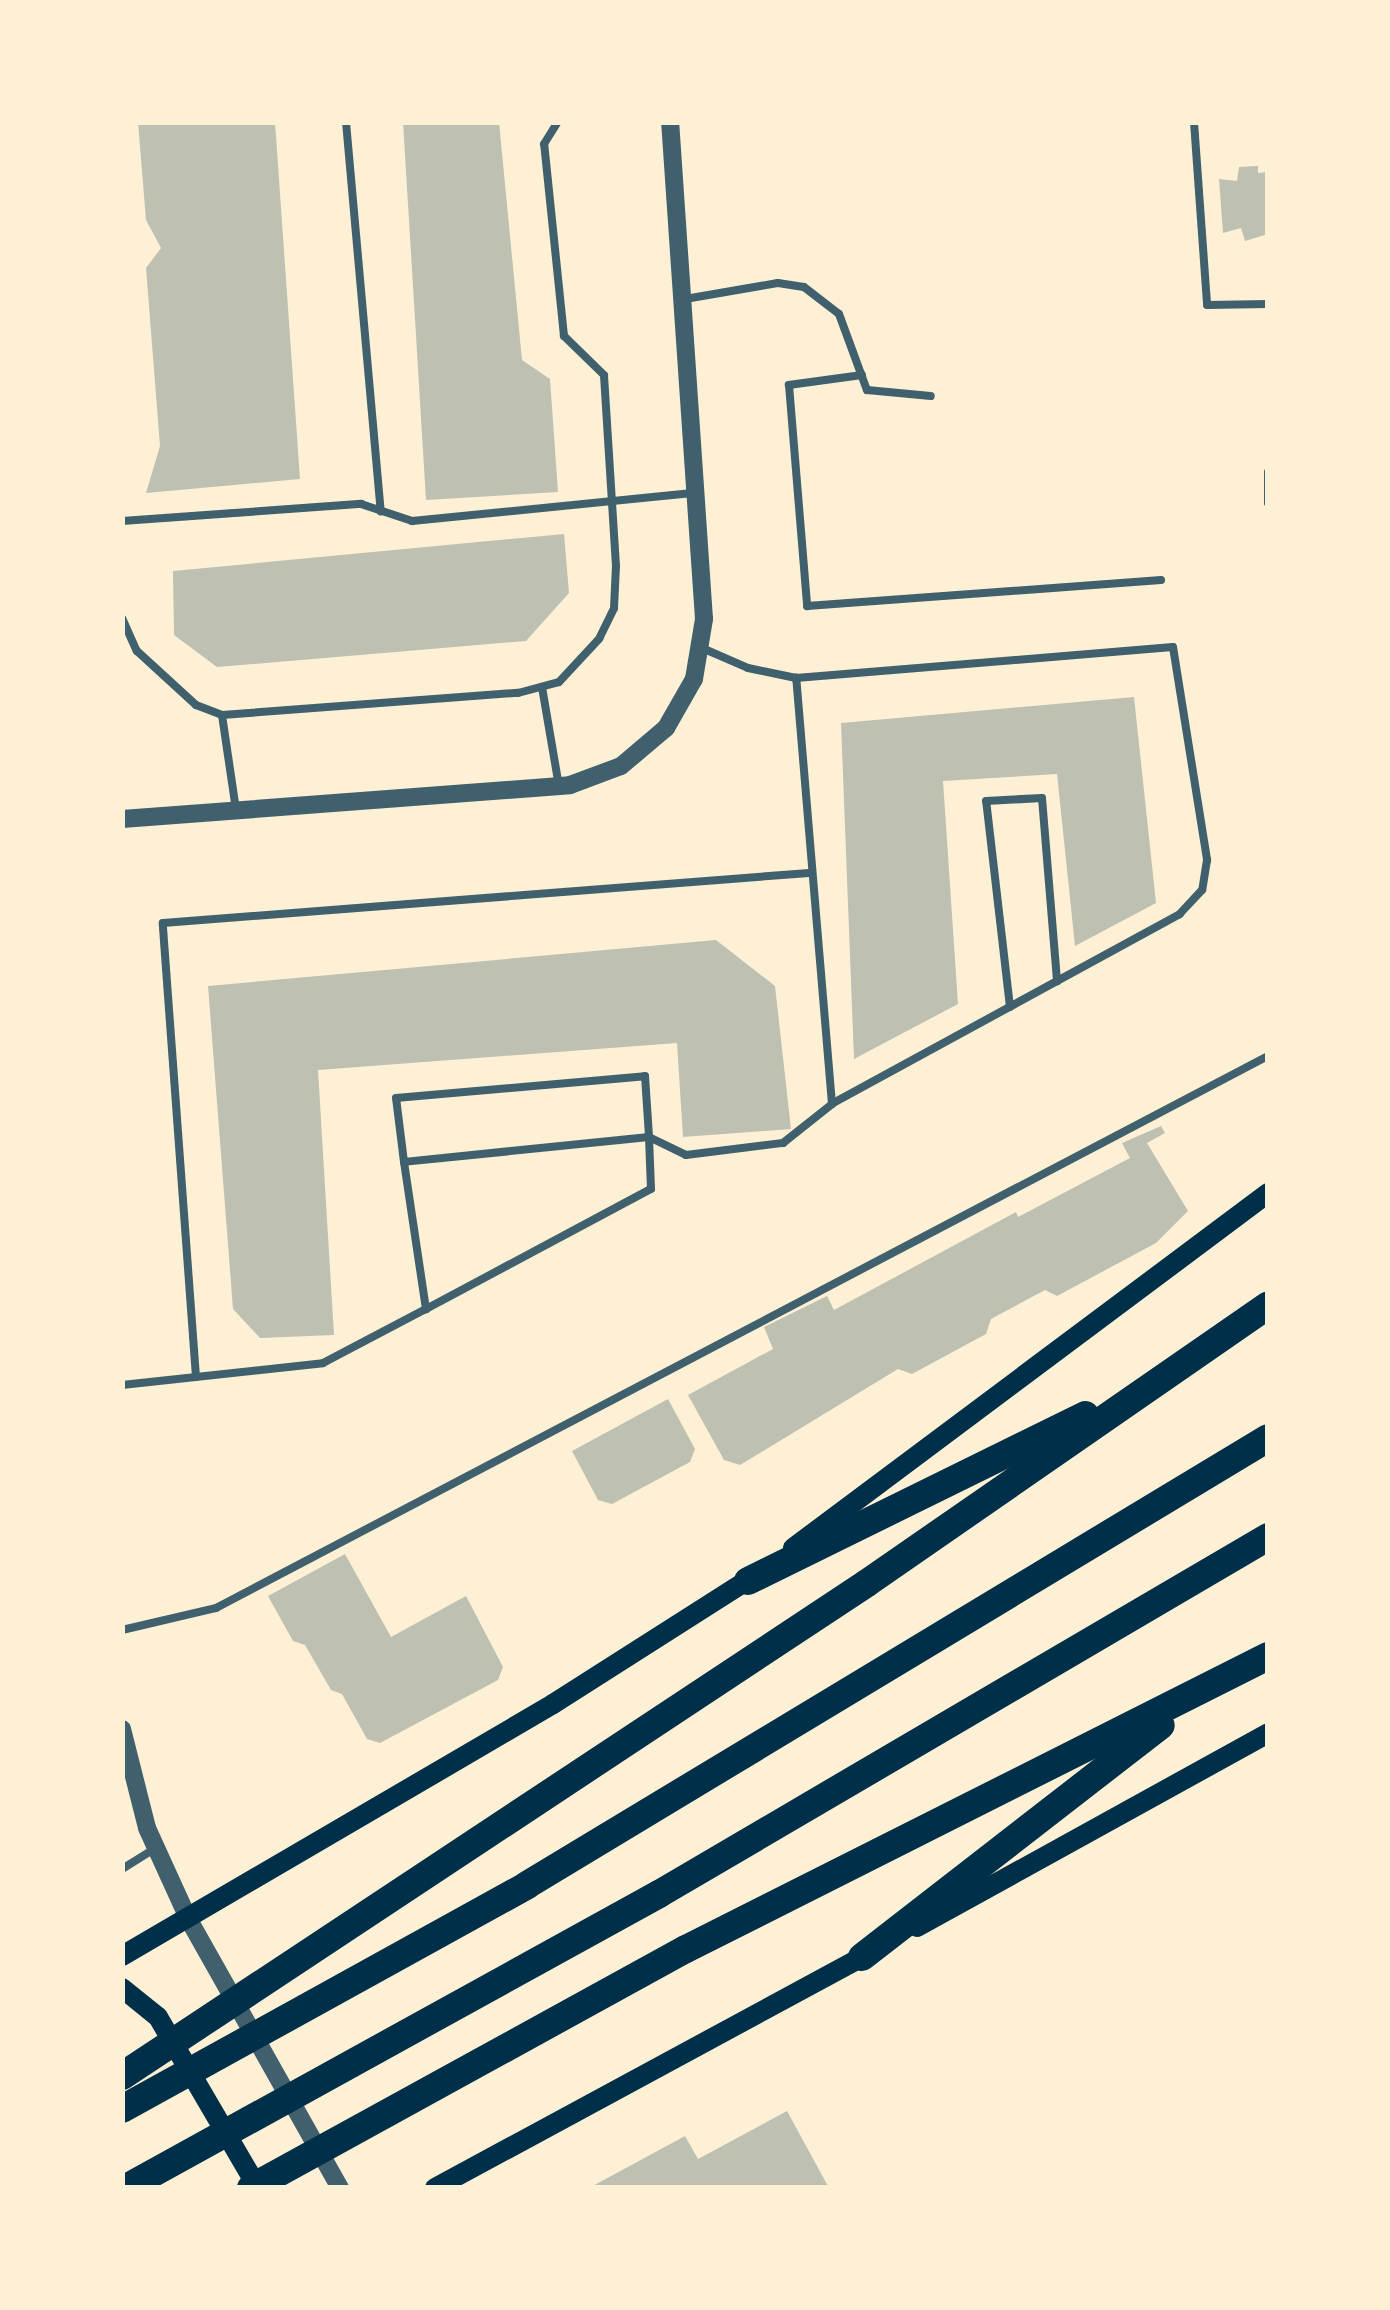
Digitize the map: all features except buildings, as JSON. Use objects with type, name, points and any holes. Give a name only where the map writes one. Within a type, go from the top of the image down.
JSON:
[{"type":"highway","points":[[122,2076],[867,1582],[1268,1305]]},
{"type":"highway","points":[[748,1581],[1268,1330]]},
{"type":"highway","points":[[122,2109],[527,1885],[1268,1438]]},
{"type":"highway","points":[[126,2188],[659,1894],[1268,1537]]},
{"type":"highway","points":[[862,1957],[986,1854],[1268,1646]]},
{"type":"highway","points":[[250,2188],[686,1949],[1268,1656]]},
{"type":"main road","points":[[122,1956],[189,1920],[748,1581],[1268,1193]]},
{"type":"main road","points":[[435,2188],[1268,1732]]},
{"type":"main road","points":[[122,1988],[158,2017],[258,2188]]},
{"type":"street","points":[[122,819],[559,786],[604,775],[652,742],[687,696],[702,648],[670,122]]},
{"type":"street","points":[[122,1729],[156,1848],[189,1920],[337,2182]]},
{"type":"lane","points":[[346,122],[381,511]]},
{"type":"lane","points":[[122,618],[137,651],[196,705],[222,716],[542,687],[560,682],[598,639],[614,608],[604,375],[564,336],[544,144],[558,122]]},
{"type":"lane","points":[[1194,122],[1206,305],[1268,304]]},
{"type":"lane","points":[[681,300],[778,282],[804,287],[839,314],[867,390],[931,396]]},
{"type":"lane","points":[[862,375],[789,385],[807,606],[1161,580]]},
{"type":"lane","points":[[1268,472],[1268,503]]},
{"type":"lane","points":[[122,521],[361,504],[412,521],[695,493]]},
{"type":"lane","points":[[404,1162],[650,1138],[686,1154],[783,1144],[832,1104],[1180,914],[1202,890],[1207,860],[1173,647],[796,678],[748,668],[702,648]]},
{"type":"lane","points":[[796,678],[808,873],[832,1104]]},
{"type":"lane","points":[[542,687],[559,786]]},
{"type":"lane","points":[[222,716],[236,810]]},
{"type":"lane","points":[[1010,1007],[986,801],[1042,798],[1057,981]]},
{"type":"lane","points":[[196,1377],[163,923],[808,873]]},
{"type":"lane","points":[[122,1630],[216,1608],[1268,1056]]},
{"type":"lane","points":[[122,1385],[323,1363],[426,1310],[651,1189],[645,1076],[396,1098],[426,1310]]},
{"type":"lane","points":[[122,1868],[156,1848]]}]
